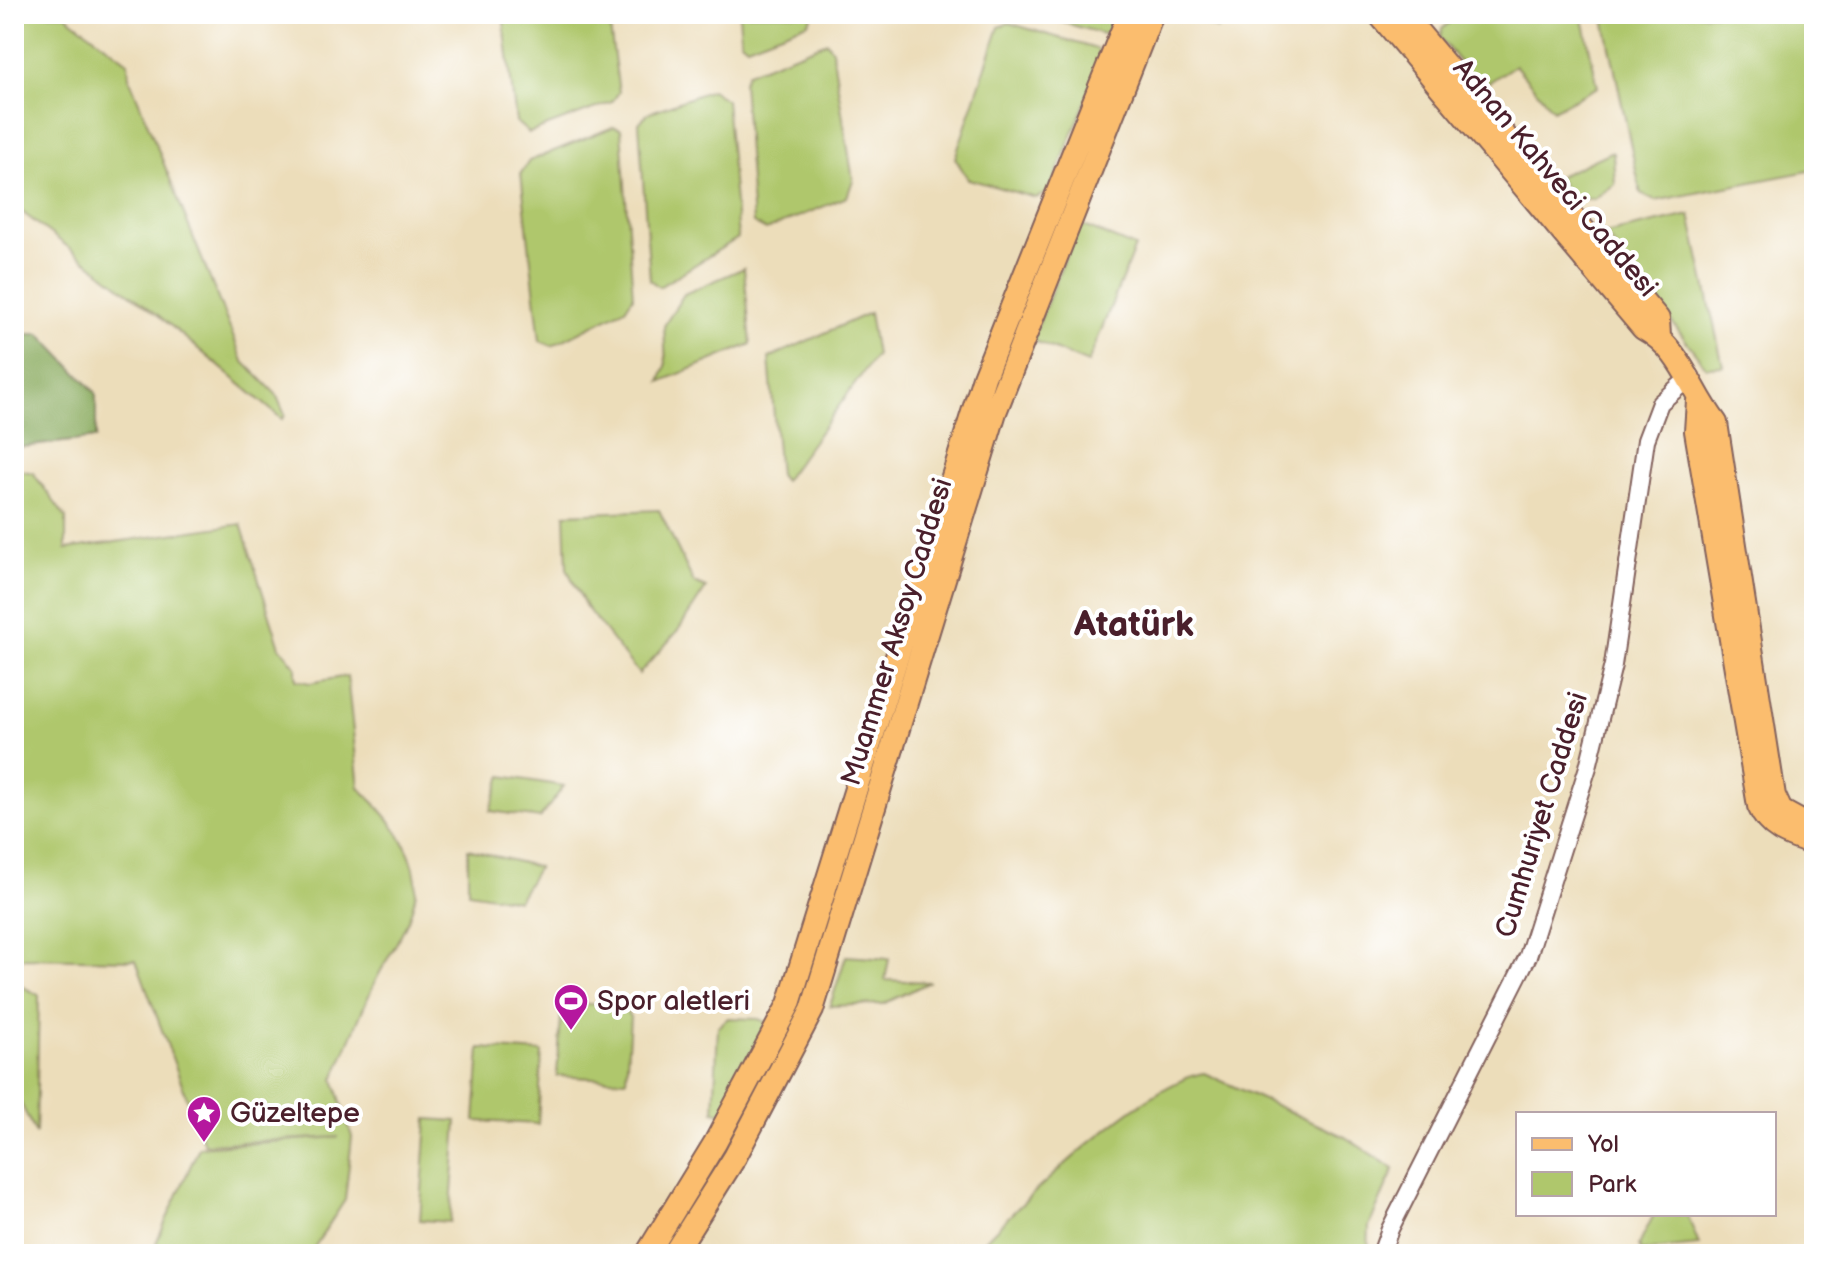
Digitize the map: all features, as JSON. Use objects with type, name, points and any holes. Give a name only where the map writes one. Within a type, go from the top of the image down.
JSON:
[{"type":"main road","points":[[647,1254],[715,1143],[789,1004],[984,377],[1129,14]]},
{"type":"main road","name":"Muammer Aksoy Caddesi","points":[[674,1254],[735,1157],[812,1010],[995,412],[1152,14]]},
{"type":"main road","name":"Adnan Kahveci Caddesi","points":[[1379,14],[1643,328],[1659,337],[1691,376],[1698,401],[1716,423],[1774,796],[1781,811],[1814,829]]},
{"type":"main road","name":"Adnan Kahveci Caddesi","points":[[1403,14],[1658,319],[1659,337]]},
{"type":"main road","points":[[1698,401],[1696,431],[1759,806],[1765,821],[1786,834],[1814,844]]},
{"type":"street","name":"Cumhuriyet Caddesi","points":[[1381,1254],[1390,1229],[1528,956],[1588,767],[1613,665],[1646,440],[1660,403],[1691,376]]},
{"type":"green space","points":[[14,14],[64,14],[128,62],[129,77],[243,361],[276,394],[285,415],[282,419],[158,315],[14,206]]},
{"type":"green space","points":[[503,14],[608,14],[619,92],[612,102],[529,133],[516,122]]},
{"type":"green space","points":[[739,14],[814,14],[808,23],[747,46],[741,41]]},
{"type":"green space","points":[[1033,14],[1123,14],[1116,30],[1103,34]]},
{"type":"green space","points":[[1180,14],[1223,14],[1217,29]]},
{"type":"green space","points":[[1459,14],[1582,14],[1598,87],[1553,110],[1515,65],[1488,83],[1474,80],[1440,38],[1442,29]]},
{"type":"green space","points":[[1603,14],[1814,14],[1814,170],[1655,201],[1641,194]]},
{"type":"green space","points":[[1009,23],[1097,49],[1103,58],[1049,192],[1036,198],[968,179],[955,158],[999,27]]},
{"type":"green space","points":[[827,42],[832,50],[853,180],[847,197],[766,230],[753,223],[743,82],[747,73]]},
{"type":"green space","points":[[711,90],[726,100],[738,238],[659,287],[650,280],[639,123],[648,113]]},
{"type":"green space","points":[[613,127],[621,129],[633,297],[625,309],[552,346],[540,341],[521,173],[529,161]]},
{"type":"green space","points":[[1613,153],[1615,184],[1594,199],[1572,198],[1557,177]]},
{"type":"green space","points":[[1690,215],[1723,366],[1706,367],[1605,234]]},
{"type":"green space","points":[[1079,224],[1135,247],[1088,363],[1032,340]]},
{"type":"green space","points":[[744,268],[751,344],[660,382],[666,366],[664,326],[684,294]]},
{"type":"green space","points":[[869,313],[876,355],[784,481],[779,475],[769,358]]},
{"type":"green space","points":[[14,334],[40,334],[96,393],[96,438],[14,448]]},
{"type":"green space","name":"Güzeltepe","points":[[14,469],[33,473],[66,518],[66,549],[241,524],[280,647],[296,667],[296,680],[310,683],[347,676],[359,787],[403,840],[413,866],[416,893],[408,920],[375,982],[334,1079],[352,1137],[345,1200],[310,1254],[160,1254],[156,1243],[199,1147],[339,1137],[204,1144],[136,960],[17,958],[21,986],[39,995],[36,1134],[14,1090]]},
{"type":"green space","points":[[659,510],[694,583],[706,588],[677,632],[639,674],[586,607],[567,569],[565,514]]},
{"type":"green space","points":[[878,753],[880,755],[807,995],[802,993]]},
{"type":"green space","points":[[502,776],[564,786],[540,818],[490,811]]},
{"type":"green space","points":[[468,849],[538,867],[518,900],[468,892]]},
{"type":"green space","points":[[846,956],[889,959],[885,980],[930,982],[883,1004],[830,1006]]},
{"type":"green space","points":[[572,1003],[623,1006],[630,1017],[626,1080],[557,1076],[561,1016]]},
{"type":"green space","points":[[728,1018],[759,1019],[769,1024],[722,1113],[714,1111],[718,1027]]},
{"type":"green space","points":[[784,1035],[789,1039],[720,1166],[665,1254],[657,1254]]},
{"type":"green space","points":[[480,1048],[542,1052],[538,1124],[475,1121]]},
{"type":"green space","points":[[1204,1073],[1345,1137],[1394,1169],[1369,1226],[1368,1254],[972,1254],[1049,1179],[1116,1122],[1178,1082]]},
{"type":"green space","points":[[427,1119],[457,1121],[450,1222],[420,1220]]},
{"type":"green space","points":[[1653,1216],[1688,1216],[1699,1245],[1641,1251],[1639,1245]]},
{"type":"place","name":"Spor aletleri","points":[[571,1032]]},
{"type":"place","name":"Güzeltepe","points":[[204,1144]]},
{"type":"district","name":"Atatürk","points":[[1134,625]]}]
